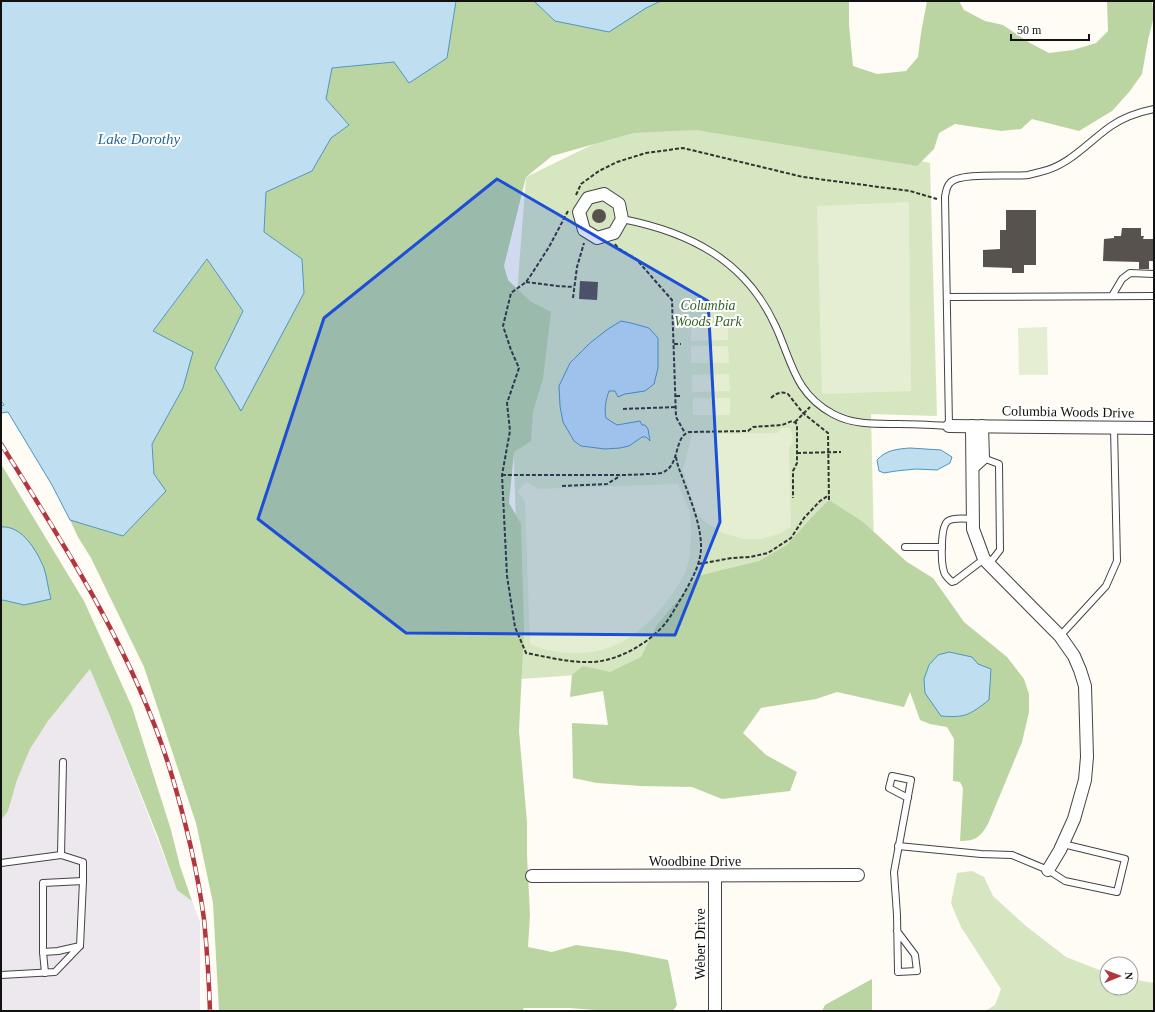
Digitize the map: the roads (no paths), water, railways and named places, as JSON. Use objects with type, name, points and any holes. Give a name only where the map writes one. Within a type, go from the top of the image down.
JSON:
[{"type":"street","points":[[604,194],[619,204],[622,220],[614,233],[597,238],[584,230],[579,212],[588,198],[604,194]]},
{"type":"street","name":"Columbia Woods Drive","points":[[949,426],[1154,428]]},
{"type":"street","points":[[977,426],[973,467],[973,529],[986,562],[1060,636],[1074,656],[1080,670],[1084,686],[1087,757],[1085,780],[1074,819],[1063,844],[1048,870]]},
{"type":"street","name":"Columbia Woods Drive","points":[[977,426],[983,458]]},
{"type":"street","points":[[973,467],[983,458]]},
{"type":"street","name":"Woodbine Drive","points":[[532,876],[858,875]]},
{"type":"street","name":"Weber Drive","points":[[714,876],[715,1011]]},
{"type":"lane","points":[[949,426],[946,297],[946,201],[947,187],[950,182],[970,176],[1028,175],[1045,171],[1066,162],[1126,117],[1154,109]]},
{"type":"lane","name":"Columbia Woods Drive","points":[[622,220],[648,224],[681,236],[705,248],[731,266],[765,307],[776,327],[784,350],[799,383],[815,402],[833,415],[855,422],[949,426]]},
{"type":"lane","points":[[1112,296],[1122,279],[1130,273],[1154,274]]},
{"type":"lane","points":[[946,297],[1154,296]]},
{"type":"lane","points":[[1060,636],[1106,586],[1117,561],[1114,428]]},
{"type":"lane","points":[[973,519],[953,519],[948,521],[943,530],[942,547],[944,572],[952,582],[986,562],[1000,550],[999,464],[983,458]]},
{"type":"lane","points":[[905,547],[942,547]]},
{"type":"lane","points":[[62,855],[63,762]]},
{"type":"lane","points":[[897,931],[915,955],[917,971],[898,972],[894,872],[908,798]]},
{"type":"lane","points":[[898,846],[981,854],[1012,855],[1048,870],[1065,881],[1117,892],[1125,859],[1063,844]]},
{"type":"lane","points":[[1,863],[62,855],[83,862],[80,946],[55,972],[1,974]]},
{"type":"lane","points":[[45,973],[43,952],[43,883],[83,881]]},
{"type":"lane","points":[[43,952],[58,951],[80,946]]},
{"type":"water","name":"Lake Dorothy","points":[[1,1],[456,1],[447,58],[409,83],[394,62],[332,68],[326,99],[349,125],[331,138],[312,171],[266,192],[264,232],[302,259],[304,293],[241,411],[215,368],[243,311],[207,259],[153,331],[193,352],[183,388],[152,444],[154,474],[166,491],[123,536],[70,520],[52,485],[8,412],[1,413],[1,406],[4,405],[1,401]]},
{"type":"water","points":[[534,1],[661,1],[646,8],[609,32],[555,21]]},
{"type":"water","points":[[621,321],[649,328],[658,338],[658,368],[654,384],[645,391],[625,394],[618,397],[615,391],[609,391],[605,411],[606,418],[617,425],[640,421],[642,425],[645,425],[648,429],[650,441],[646,437],[642,437],[629,446],[620,448],[605,449],[581,446],[574,441],[563,422],[560,406],[559,386],[570,363],[590,343]]},
{"type":"water","points":[[910,448],[941,450],[952,457],[950,463],[937,470],[916,469],[884,473],[879,471],[877,460],[884,454]]},
{"type":"water","points":[[1,527],[9,527],[16,530],[28,540],[33,547],[44,568],[51,599],[24,605],[3,600],[1,601]]},
{"type":"water","points":[[949,652],[972,657],[978,664],[991,669],[989,700],[972,712],[962,716],[941,716],[925,693],[924,679],[929,665],[938,655]]},
{"type":"railway","points":[[1,444],[73,560],[95,600],[136,681],[154,723],[180,803],[198,880],[204,919],[210,1011]]},
{"type":"park label","name":"Columbia Woods Park","points":[[708,314]]}]
